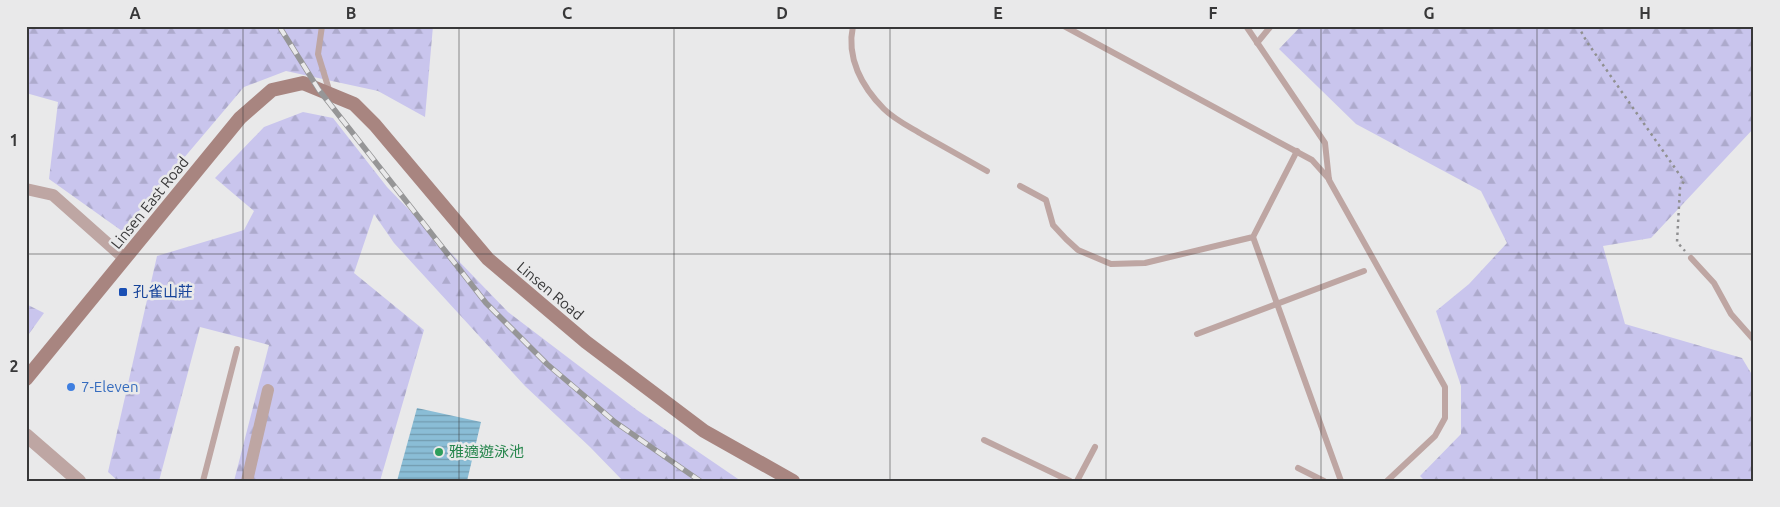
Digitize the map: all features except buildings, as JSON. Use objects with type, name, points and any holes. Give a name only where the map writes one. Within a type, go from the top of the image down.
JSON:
[{"type":"main road","name":"Linsen East Road","points":[[26,379],[240,118],[272,90],[303,83],[325,92]]},
{"type":"main road","name":"Linsen Road","points":[[325,92],[354,104],[381,132],[488,259],[586,342],[704,431],[793,481]]},
{"type":"street","points":[[26,189],[53,195],[125,259]]},
{"type":"street","points":[[247,481],[268,390]]},
{"type":"street","points":[[26,435],[80,481]]},
{"type":"lane","points":[[322,26],[318,54],[325,92]]},
{"type":"lane","points":[[853,26],[850,40],[853,60],[864,84],[885,110],[907,126],[987,172]]},
{"type":"lane","points":[[1064,26],[1312,160],[1329,180],[1445,387],[1446,418],[1435,436],[1387,481]]},
{"type":"lane","points":[[1246,26],[1325,143],[1329,180]]},
{"type":"lane","points":[[1257,43],[1271,26]]},
{"type":"lane","points":[[1296,151],[1253,237],[1341,481]]},
{"type":"lane","points":[[1020,186],[1046,200],[1053,225],[1078,250],[1111,264],[1145,263],[1253,237]]},
{"type":"lane","points":[[1691,258],[1714,283],[1731,314],[1754,340]]},
{"type":"lane","points":[[1197,334],[1364,272]]},
{"type":"lane","points":[[203,481],[237,349]]},
{"type":"lane","points":[[984,440],[1070,481]]},
{"type":"lane","points":[[1077,481],[1094,447]]},
{"type":"lane","points":[[1298,468],[1324,481]]},
{"type":"path","points":[[1578,26],[1587,42],[1684,181],[1680,188],[1677,242],[1691,258]]},
{"type":"green space","points":[[26,26],[433,26],[425,117],[378,91],[286,71],[244,87],[122,231],[49,179],[58,102],[26,93]]},
{"type":"green space","points":[[1301,26],[1754,26],[1754,128],[1651,238],[1603,246],[1625,324],[1742,358],[1754,378],[1754,481],[1425,481],[1420,476],[1461,434],[1461,386],[1436,311],[1469,284],[1507,243],[1481,191],[1356,124],[1279,49]]},
{"type":"green space","points":[[303,112],[333,118],[387,187],[508,312],[637,410],[741,481],[623,481],[525,386],[394,243],[374,214],[354,273],[424,330],[380,481],[234,481],[269,345],[200,327],[159,481],[118,481],[108,472],[157,256],[244,230],[254,211],[215,178],[264,127]]},
{"type":"green space","points":[[26,304],[44,313],[26,338]]},
{"type":"water","name":"雅適遊泳池","points":[[417,408],[481,422],[467,481],[397,481]]},
{"type":"railway","points":[[279,26],[319,90],[486,303],[547,364],[615,422],[700,481]]},
{"type":"place","name":"孔雀山莊","points":[[123,292]]},
{"type":"place","name":"7-Eleven","points":[[71,387]]},
{"type":"place","name":"雅適遊泳池","points":[[439,452]]}]
